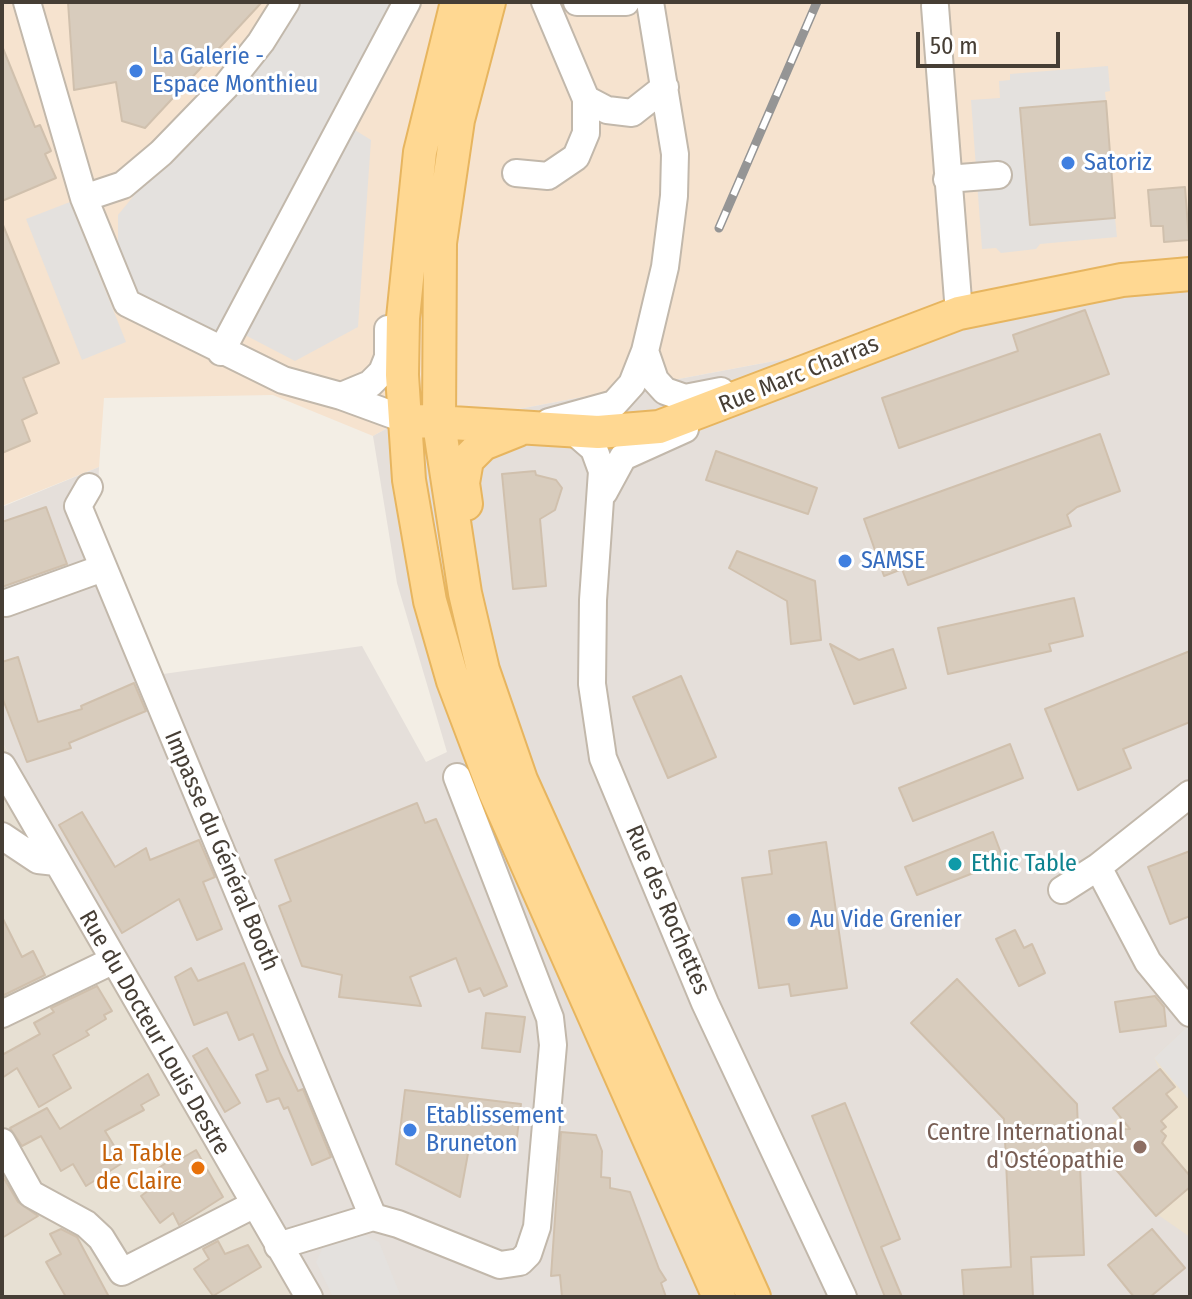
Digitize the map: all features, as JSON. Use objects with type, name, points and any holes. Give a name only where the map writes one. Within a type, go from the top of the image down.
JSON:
[{"type":"main road","points":[[457,2],[428,113],[410,225],[403,318],[404,419],[409,480],[430,601],[453,681],[495,792],[719,1297]]},
{"type":"main road","points":[[489,2],[467,83],[446,183],[438,289],[439,424],[453,530],[483,670],[521,780],[754,1297]]},
{"type":"main road","points":[[410,225],[420,271],[422,393],[425,410],[439,424]]},
{"type":"main road","name":"Rue Marc Charras","points":[[404,419],[439,424],[572,430],[630,431],[659,427],[959,313],[1108,282],[1190,274]]},
{"type":"main road","points":[[404,419],[417,428],[423,440],[433,521],[455,618],[463,642],[483,670]]},
{"type":"main road","points":[[483,670],[484,625],[464,470],[467,460],[483,444],[529,428]]},
{"type":"street","points":[[27,2],[84,198],[127,303],[283,380],[341,396],[404,419]]},
{"type":"street","points":[[84,198],[123,185],[161,153],[226,86],[261,42],[286,2]]},
{"type":"street","points":[[221,352],[407,2]]},
{"type":"street","points":[[516,173],[548,176],[576,157],[586,133],[586,99],[545,2]]},
{"type":"street","points":[[577,2],[626,2]]},
{"type":"street","points":[[529,428],[614,404],[632,384],[645,351],[665,267],[674,196],[675,154],[650,2]]},
{"type":"street","points":[[935,6],[959,313]]},
{"type":"street","points":[[632,113],[665,87]]},
{"type":"street","points":[[586,99],[607,110],[632,113],[656,129],[675,154]]},
{"type":"street","points":[[947,179],[998,175]]},
{"type":"street","points":[[341,396],[370,384],[385,365],[394,263],[410,225]]},
{"type":"street","points":[[645,351],[655,380],[675,396],[694,398],[744,386],[772,385]]},
{"type":"street","name":"Rue des Rochettes","points":[[601,499],[623,457],[679,432],[719,406]]},
{"type":"street","name":"Rue des Rochettes","points":[[572,430],[588,441],[599,459],[601,499],[593,600],[592,684],[603,758],[705,1003],[843,1297]]},
{"type":"street","name":"Impasse du Général Booth","points":[[89,487],[78,506],[373,1217]]},
{"type":"street","points":[[6,603],[103,568]]},
{"type":"street","name":"Rue du Docteur Louis Destre","points":[[2,766],[278,1246],[301,1293]]},
{"type":"street","points":[[278,1246],[373,1217],[500,1265],[520,1262],[528,1254],[537,1227],[553,1045],[550,1018],[457,777]]},
{"type":"street","points":[[1062,890],[1098,867],[1190,794]]},
{"type":"street","points":[[2,836],[38,860],[56,862]]},
{"type":"street","points":[[1098,867],[1148,962],[1190,1013]]},
{"type":"street","points":[[2,1014],[112,961]]},
{"type":"street","points":[[2,1142],[31,1194],[86,1224],[101,1238],[122,1272],[253,1205]]},
{"type":"shaded area","points":[[2,2],[1190,2],[1190,283],[439,424],[404,419],[373,436],[273,395],[104,398],[99,467],[2,506]]},
{"type":"shaded area","points":[[293,2],[399,2],[337,119],[371,140],[358,327],[295,361],[245,335],[216,341],[134,297],[118,258],[118,215]]},
{"type":"shaded area","points":[[1108,66],[1110,91],[1105,92],[1106,101],[1020,108],[1030,225],[1115,218],[1117,237],[1040,244],[1036,249],[1001,253],[996,248],[982,249],[971,100],[1000,98],[999,81],[1010,80],[1010,74]]},
{"type":"shaded area","points":[[70,202],[126,342],[82,360],[26,219]]},
{"type":"shaded area","points":[[1190,283],[1190,1297],[325,1297],[278,1223],[2,742],[2,507],[99,467],[98,495],[89,510],[156,675],[362,646],[426,762],[447,752],[397,583],[373,436],[404,419],[439,424]]},
{"type":"shaded area","points":[[2,742],[278,1223],[298,1297],[2,1297]]},
{"type":"shaded area","name":"Centre International d'Ostéopathie","points":[[1188,1026],[1190,1237],[1151,1210],[1113,1165],[1092,1166],[1090,1130],[1106,1129],[1120,1117],[1113,1108],[1159,1069],[1154,1058]]},
{"type":"shaded area","points":[[1188,1026],[1190,1029],[1190,1101],[1154,1058]]},
{"type":"shaded area","points":[[360,1233],[379,1242],[401,1297],[333,1297],[316,1262],[325,1243]]},
{"type":"building","name":"La Galerie - Espace Monthieu","points":[[68,2],[262,2],[145,128],[122,121],[116,82],[74,90]]},
{"type":"building","points":[[2,46],[35,127],[40,125],[51,151],[45,154],[56,178],[2,201]]},
{"type":"building","name":"Satoriz","points":[[1106,101],[1115,218],[1030,225],[1020,108]]},
{"type":"building","points":[[1185,187],[1189,240],[1164,242],[1163,226],[1151,226],[1148,190]]},
{"type":"building","points":[[3,225],[59,363],[23,378],[37,413],[22,420],[30,441],[2,453]]},
{"type":"building","points":[[1085,310],[1109,374],[899,448],[882,398],[1018,351],[1013,335]]},
{"type":"building","points":[[1100,434],[1120,491],[1077,507],[1067,515],[1071,526],[908,585],[902,569],[884,576],[864,519]]},
{"type":"building","points":[[716,451],[817,488],[808,514],[706,480]]},
{"type":"building","points":[[535,471],[536,475],[556,480],[562,488],[555,510],[540,519],[546,586],[513,589],[502,474]]},
{"type":"building","points":[[46,507],[67,564],[2,587],[2,522]]},
{"type":"building","points":[[737,551],[815,581],[821,640],[791,644],[787,601],[729,568]]},
{"type":"building","points":[[1074,598],[1083,636],[1049,644],[1051,651],[948,674],[938,628]]},
{"type":"building","points":[[830,644],[859,660],[893,649],[906,688],[854,704]]},
{"type":"building","points":[[1190,651],[1190,722],[1123,749],[1131,768],[1078,790],[1045,709]]},
{"type":"building","points":[[18,657],[38,722],[82,709],[81,706],[134,683],[146,711],[69,743],[71,748],[27,762],[2,697],[2,662]]},
{"type":"building","points":[[681,676],[716,757],[668,778],[633,697]]},
{"type":"building","points":[[1010,744],[1023,778],[913,821],[899,788]]},
{"type":"building","points":[[417,803],[425,823],[436,819],[507,986],[484,996],[480,988],[469,992],[456,958],[410,977],[421,1006],[339,997],[342,975],[302,966],[279,906],[291,901],[275,860]]},
{"type":"building","points":[[82,812],[115,867],[146,848],[150,860],[199,840],[215,877],[203,882],[222,929],[197,940],[179,899],[122,933],[59,825]]},
{"type":"building","name":"Ethic Table","points":[[993,832],[1004,861],[917,895],[905,867]]},
{"type":"building","points":[[826,842],[847,988],[791,996],[789,984],[759,988],[742,878],[772,874],[769,851]]},
{"type":"building","points":[[1190,851],[1190,916],[1170,924],[1148,867]]},
{"type":"building","points":[[2,917],[22,957],[33,951],[45,975],[2,996]]},
{"type":"building","points":[[1015,930],[1024,948],[1032,944],[1045,973],[1019,986],[996,939]]},
{"type":"building","points":[[244,963],[280,1053],[298,1091],[303,1089],[331,1157],[312,1165],[288,1107],[284,1109],[279,1098],[267,1102],[256,1075],[268,1070],[253,1034],[239,1040],[227,1012],[194,1025],[175,977],[191,968],[198,981]]},
{"type":"building","points":[[957,979],[1077,1104],[1078,1130],[1130,1129],[1113,1108],[1160,1069],[1175,1087],[1166,1094],[1177,1107],[1161,1121],[1166,1127],[1161,1131],[1166,1136],[1162,1143],[1190,1176],[1190,1187],[1156,1216],[1112,1165],[1080,1166],[1084,1255],[1031,1257],[1033,1297],[964,1297],[962,1270],[1011,1267],[1004,1119],[911,1023]]},
{"type":"building","points":[[97,986],[112,1011],[104,1015],[106,1019],[86,1031],[89,1035],[53,1055],[71,1088],[39,1107],[17,1068],[2,1078],[2,1055],[40,1034],[34,1023],[54,1012],[51,1008]]},
{"type":"building","points":[[1155,996],[1164,1007],[1166,1026],[1120,1032],[1115,1002]]},
{"type":"building","points":[[486,1013],[525,1017],[520,1052],[482,1048]]},
{"type":"building","points":[[207,1048],[240,1103],[225,1112],[193,1056]]},
{"type":"building","points":[[148,1074],[159,1095],[141,1105],[144,1110],[105,1131],[124,1162],[86,1186],[73,1164],[61,1171],[41,1136],[22,1146],[10,1128],[47,1108],[60,1129]]},
{"type":"building","points":[[405,1090],[521,1104],[515,1153],[469,1148],[460,1197],[396,1164]]},
{"type":"building","points":[[845,1103],[900,1239],[881,1247],[902,1297],[885,1297],[812,1116]]},
{"type":"building","points":[[561,1132],[596,1135],[602,1151],[601,1177],[610,1178],[610,1188],[630,1192],[666,1280],[661,1283],[666,1297],[562,1297],[560,1275],[551,1276]]},
{"type":"building","points":[[196,1150],[223,1197],[179,1225],[173,1213],[160,1223],[141,1196],[164,1179],[157,1169],[175,1157],[177,1161]]},
{"type":"building","points":[[2,1175],[18,1202],[38,1216],[2,1238]]},
{"type":"building","points":[[61,1229],[77,1237],[109,1297],[66,1297],[46,1262],[61,1254],[50,1234]]},
{"type":"building","points":[[1152,1229],[1185,1268],[1150,1297],[1134,1297],[1108,1265]]},
{"type":"building","points":[[218,1241],[225,1254],[248,1245],[261,1267],[213,1296],[194,1269],[209,1259],[203,1249]]},
{"type":"railway","points":[[719,228],[817,2]]},
{"type":"place","name":"La Galerie - Espace Monthieu","points":[[136,71]]},
{"type":"place","name":"Satoriz","points":[[1068,163]]},
{"type":"place","name":"SAMSE","points":[[845,561]]},
{"type":"place","name":"Ethic Table","points":[[955,864]]},
{"type":"place","name":"Au Vide Grenier","points":[[794,920]]},
{"type":"place","name":"Etablissement Bruneton","points":[[410,1130]]},
{"type":"place","name":"Centre International d'Ostéopathie","points":[[1140,1147]]},
{"type":"place","name":"La Table de Claire","points":[[198,1168]]}]
